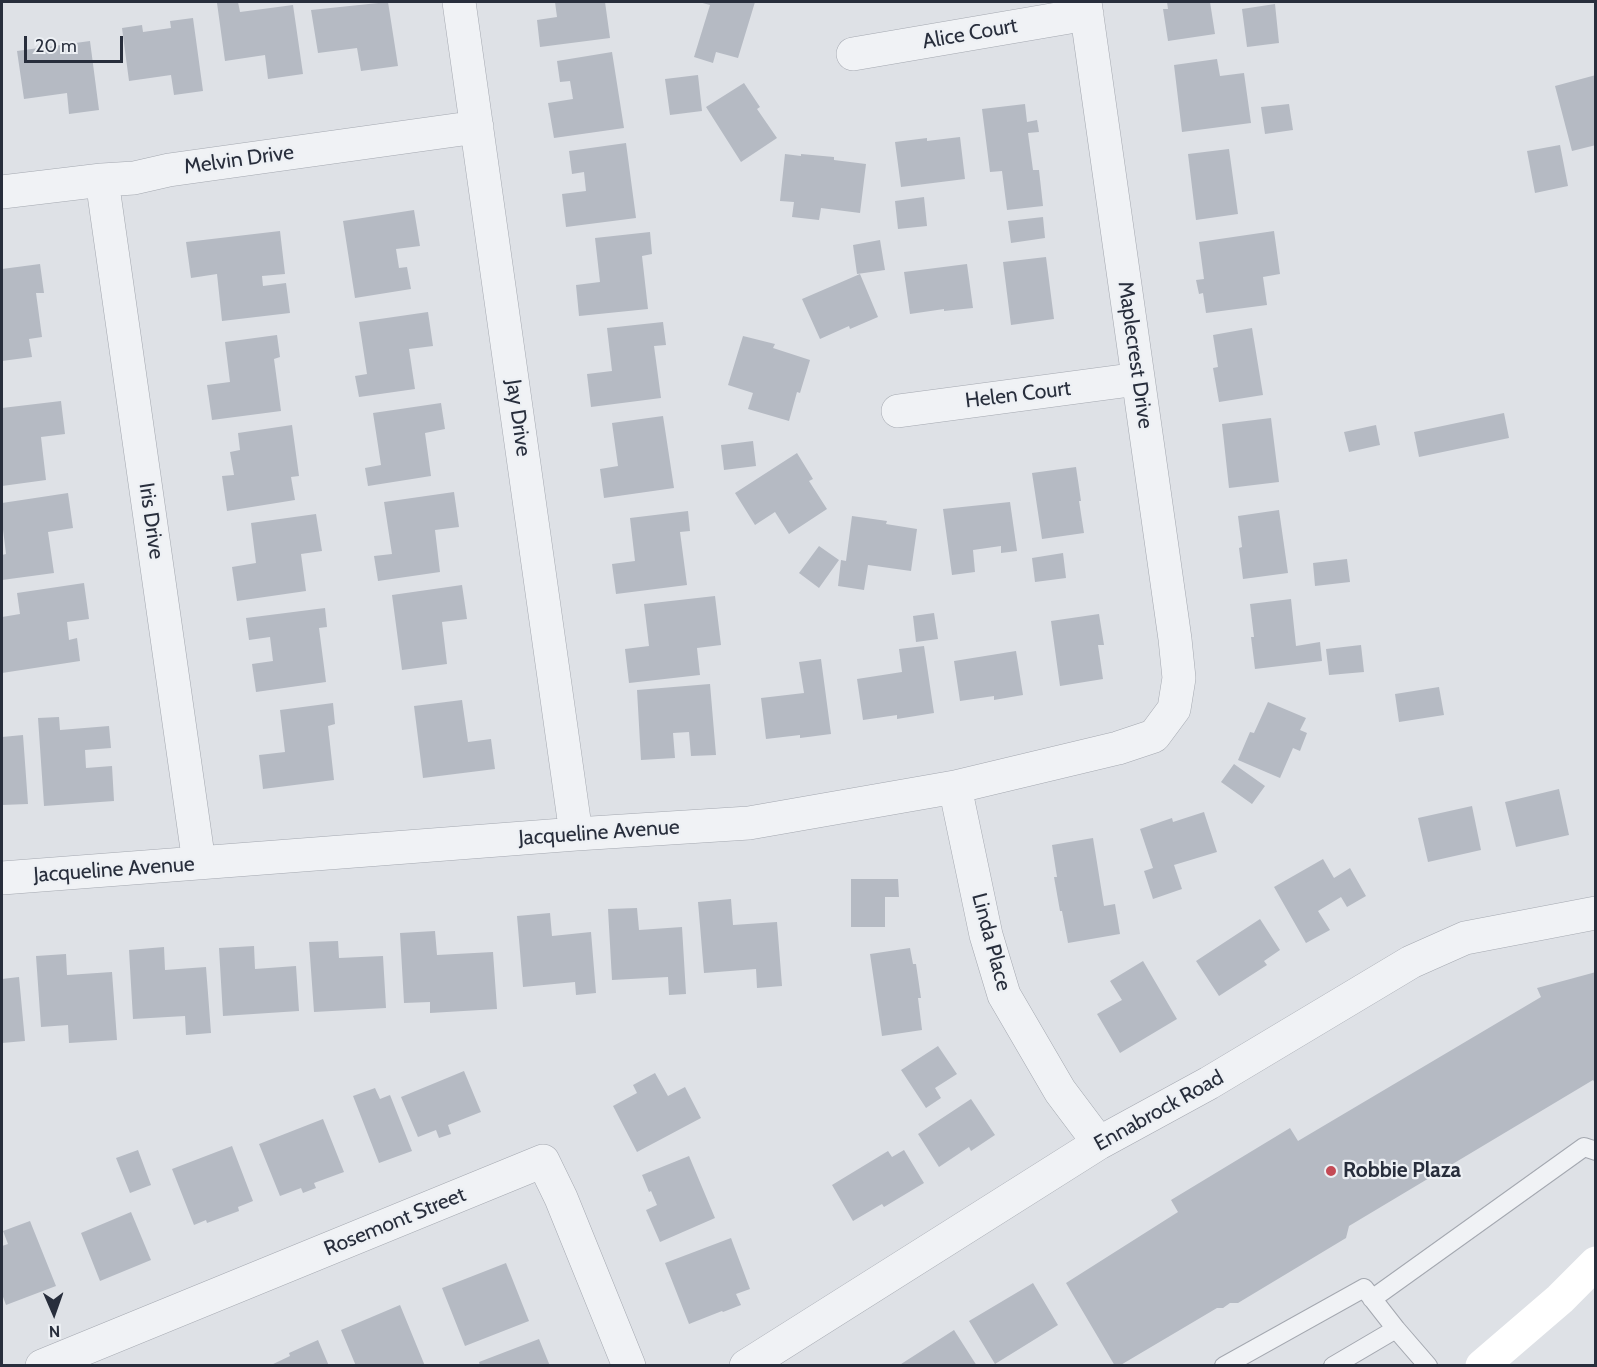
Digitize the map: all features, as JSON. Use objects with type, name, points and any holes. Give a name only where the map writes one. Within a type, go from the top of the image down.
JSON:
[{"type":"main road","points":[[1482,1365],[1560,1299],[1596,1263]]},
{"type":"street","name":"Jay Drive","points":[[459,2],[576,834]]},
{"type":"street","name":"Alice Court","points":[[853,54],[1086,8]]},
{"type":"street","name":"Maplecrest Drive","points":[[1086,8],[1175,639],[1179,678],[1174,709]]},
{"type":"street","name":"Melvin Drive","points":[[2,192],[134,178],[169,170],[477,127]]},
{"type":"street","name":"Iris Drive","points":[[102,180],[199,863]]},
{"type":"street","name":"Helen Court","points":[[897,411],[1138,379]]},
{"type":"street","name":"Jacqueline Avenue","points":[[2,878],[749,823],[955,787],[1118,748],[1154,736],[1174,709]]},
{"type":"street","name":"Linda Place","points":[[955,787],[986,935],[1004,995],[1060,1091],[1099,1143]]},
{"type":"street","name":"Ennabrock Road","points":[[746,1365],[1099,1143],[1209,1083],[1411,962],[1464,938],[1596,913]]},
{"type":"street","name":"Rosemont Street","points":[[42,1365],[543,1161],[561,1198],[629,1365]]},
{"type":"lane","points":[[1372,1299],[1590,1149]]},
{"type":"lane","points":[[1224,1365],[1364,1288],[1428,1365]]},
{"type":"lane","points":[[1333,1365],[1396,1329]]},
{"type":"building","points":[[238,2],[240,12],[293,5],[303,74],[268,79],[265,55],[225,61],[217,3]]},
{"type":"building","points":[[388,2],[398,66],[361,71],[357,48],[318,53],[311,10]]},
{"type":"building","points":[[555,2],[605,2],[610,38],[540,47],[537,20],[557,17]]},
{"type":"building","points":[[699,2],[755,2],[738,58],[716,52],[713,63],[694,57],[710,5]]},
{"type":"building","points":[[1167,2],[1210,2],[1215,34],[1168,41],[1163,9],[1168,9]]},
{"type":"building","points":[[1275,4],[1279,43],[1247,47],[1242,9]]},
{"type":"building","points":[[193,18],[203,91],[174,95],[171,75],[129,81],[122,28],[142,25],[143,32],[171,28],[170,21]]},
{"type":"building","points":[[90,41],[99,110],[69,114],[67,93],[24,99],[17,51]]},
{"type":"building","points":[[612,52],[624,128],[554,138],[548,103],[573,99],[570,81],[560,82],[557,61]]},
{"type":"building","points":[[1217,59],[1220,76],[1244,73],[1251,123],[1182,132],[1174,65]]},
{"type":"building","points":[[698,75],[702,111],[670,115],[665,79]]},
{"type":"building","points":[[1596,75],[1596,145],[1572,151],[1555,86]]},
{"type":"building","points":[[744,83],[760,107],[757,109],[777,138],[741,162],[706,107]]},
{"type":"building","points":[[1025,104],[1027,122],[1037,120],[1039,132],[1028,133],[1033,170],[1039,170],[1043,206],[1007,210],[1002,171],[990,172],[982,109]]},
{"type":"building","points":[[1289,104],[1293,130],[1265,134],[1261,107]]},
{"type":"building","points":[[960,137],[965,179],[901,187],[895,142]]},
{"type":"building","points":[[626,143],[636,218],[566,227],[562,194],[586,191],[584,172],[572,174],[569,151]]},
{"type":"building","points":[[1560,145],[1568,186],[1535,193],[1527,151]]},
{"type":"building","points":[[1229,149],[1238,214],[1196,220],[1188,154]]},
{"type":"building","points":[[785,154],[834,157],[834,160],[866,164],[860,213],[821,208],[819,220],[792,217],[794,202],[780,201]]},
{"type":"building","points":[[924,197],[927,226],[898,229],[895,201]]},
{"type":"building","points":[[414,210],[420,246],[396,249],[399,268],[407,267],[411,289],[355,298],[343,221]]},
{"type":"building","points":[[1043,217],[1045,238],[1011,243],[1008,221]]},
{"type":"building","points":[[280,231],[285,274],[262,276],[263,286],[286,283],[290,313],[222,321],[217,274],[191,278],[186,242]]},
{"type":"building","points":[[1274,231],[1280,274],[1263,277],[1267,305],[1206,313],[1203,293],[1199,294],[1196,280],[1204,279],[1199,242]]},
{"type":"building","points":[[650,232],[652,254],[642,256],[648,309],[579,316],[576,285],[600,282],[595,238]]},
{"type":"building","points":[[880,240],[885,270],[857,274],[853,245]]},
{"type":"building","points":[[1046,257],[1054,319],[1011,325],[1003,262]]},
{"type":"building","points":[[40,264],[44,293],[36,293],[42,337],[29,339],[32,357],[2,361],[2,269]]},
{"type":"building","points":[[967,264],[973,308],[910,314],[904,272]]},
{"type":"building","points":[[860,274],[878,317],[850,329],[849,326],[820,339],[802,299]]},
{"type":"building","points":[[428,312],[433,346],[409,349],[415,389],[359,397],[355,376],[367,374],[359,322]]},
{"type":"building","points":[[663,322],[666,345],[654,346],[661,398],[591,407],[587,374],[612,371],[607,328]]},
{"type":"building","points":[[1252,328],[1263,395],[1219,402],[1213,368],[1218,367],[1213,335]]},
{"type":"building","points":[[277,335],[280,357],[274,359],[281,411],[212,420],[207,385],[230,382],[225,342]]},
{"type":"building","points":[[743,336],[775,344],[773,348],[810,360],[800,393],[797,392],[789,421],[748,409],[753,393],[728,385]]},
{"type":"building","points":[[61,401],[65,434],[41,437],[46,480],[2,486],[2,408]]},
{"type":"building","points":[[441,403],[445,429],[425,433],[431,476],[368,486],[365,468],[381,465],[373,413]]},
{"type":"building","points":[[1504,413],[1509,438],[1419,457],[1414,432]]},
{"type":"building","points":[[663,416],[674,488],[604,498],[600,469],[618,466],[612,423]]},
{"type":"building","points":[[1271,418],[1279,482],[1229,488],[1222,424]]},
{"type":"building","points":[[292,425],[299,476],[291,477],[295,500],[227,511],[222,476],[234,475],[230,452],[240,450],[238,433]]},
{"type":"building","points":[[1376,425],[1380,445],[1349,452],[1344,432]]},
{"type":"building","points":[[753,441],[756,466],[724,470],[721,445]]},
{"type":"building","points":[[797,453],[813,479],[809,481],[827,509],[789,534],[775,512],[755,525],[735,493]]},
{"type":"building","points":[[1076,467],[1084,533],[1042,539],[1032,473]]},
{"type":"building","points":[[454,492],[459,527],[435,530],[440,572],[378,581],[374,556],[392,554],[384,502]]},
{"type":"building","points":[[68,493],[73,528],[48,532],[54,573],[2,580],[2,555],[6,554],[2,503]]},
{"type":"building","points":[[1010,502],[1017,551],[1001,553],[1001,546],[973,550],[975,572],[952,575],[943,509]]},
{"type":"building","points":[[1279,510],[1288,573],[1243,579],[1238,516]]},
{"type":"building","points":[[688,511],[690,531],[680,532],[687,585],[616,594],[612,564],[635,561],[630,518]]},
{"type":"building","points":[[316,514],[322,551],[301,554],[306,591],[237,601],[232,567],[256,563],[251,523]]},
{"type":"building","points":[[852,516],[887,521],[886,524],[917,529],[911,571],[868,565],[864,590],[838,586],[841,560],[846,561]]},
{"type":"building","points":[[819,546],[839,560],[819,588],[799,573]]},
{"type":"building","points":[[1063,553],[1066,578],[1035,582],[1032,558]]},
{"type":"building","points":[[1347,559],[1350,582],[1315,586],[1313,563]]},
{"type":"building","points":[[84,583],[89,619],[67,622],[69,640],[77,638],[80,661],[2,673],[2,617],[20,614],[17,593]]},
{"type":"building","points":[[462,585],[467,619],[442,622],[447,664],[402,670],[392,595]]},
{"type":"building","points":[[715,596],[721,645],[697,648],[700,675],[629,683],[625,649],[649,646],[644,604]]},
{"type":"building","points":[[1291,599],[1296,646],[1320,642],[1322,661],[1255,669],[1250,604]]},
{"type":"building","points":[[325,608],[327,627],[319,628],[326,682],[256,692],[252,664],[273,661],[270,637],[249,640],[246,618]]},
{"type":"building","points":[[934,613],[938,639],[916,642],[913,616]]},
{"type":"building","points":[[1099,614],[1104,645],[1098,645],[1103,679],[1060,686],[1051,621]]},
{"type":"building","points":[[1361,645],[1364,672],[1329,675],[1326,649]]},
{"type":"building","points":[[924,646],[934,713],[897,719],[897,715],[863,720],[857,679],[902,672],[899,649]]},
{"type":"building","points":[[1016,651],[1023,695],[994,700],[994,696],[960,701],[954,661]]},
{"type":"building","points":[[821,659],[831,734],[766,739],[761,698],[804,693],[799,662]]},
{"type":"building","points":[[710,684],[716,755],[691,756],[689,732],[673,733],[675,758],[641,760],[637,690]]},
{"type":"building","points":[[1439,687],[1444,715],[1399,722],[1395,694]]},
{"type":"building","points":[[462,700],[468,742],[491,739],[495,769],[423,778],[414,706]]},
{"type":"building","points":[[1268,702],[1306,718],[1300,730],[1307,733],[1300,751],[1293,748],[1280,778],[1238,760],[1250,732],[1254,733]]},
{"type":"building","points":[[333,703],[335,724],[328,726],[334,780],[263,789],[259,755],[285,752],[280,710]]},
{"type":"building","points":[[59,717],[60,730],[109,726],[111,748],[85,750],[86,768],[112,766],[114,801],[44,806],[38,718]]},
{"type":"building","points":[[23,735],[28,804],[2,805],[2,737]]},
{"type":"building","points":[[1234,764],[1265,786],[1252,804],[1221,782]]},
{"type":"building","points":[[1559,789],[1569,835],[1516,847],[1505,802]]},
{"type":"building","points":[[1472,806],[1481,850],[1428,862],[1418,818]]},
{"type":"building","points":[[1204,812],[1217,852],[1174,865],[1182,889],[1153,899],[1144,871],[1153,868],[1140,829],[1172,818],[1173,822]]},
{"type":"building","points":[[1093,838],[1104,906],[1115,904],[1120,934],[1068,943],[1054,877],[1057,877],[1052,845]]},
{"type":"building","points":[[1323,859],[1334,878],[1350,868],[1366,896],[1347,907],[1341,897],[1318,911],[1330,930],[1306,943],[1274,887]]},
{"type":"building","points":[[851,879],[898,879],[899,897],[885,897],[885,927],[851,927]]},
{"type":"building","points":[[731,899],[733,925],[777,922],[782,986],[757,988],[756,969],[704,973],[698,902]]},
{"type":"building","points":[[637,908],[639,930],[682,927],[686,994],[669,995],[668,977],[612,980],[608,909]]},
{"type":"building","points":[[550,913],[552,936],[591,932],[596,993],[576,995],[575,982],[523,987],[517,916]]},
{"type":"building","points":[[1260,919],[1280,950],[1264,961],[1267,965],[1219,996],[1196,961]]},
{"type":"building","points":[[435,931],[437,955],[493,952],[497,1009],[430,1013],[430,1002],[404,1003],[400,933]]},
{"type":"building","points":[[338,941],[339,958],[383,956],[386,1008],[314,1012],[309,942]]},
{"type":"building","points":[[254,946],[255,969],[296,966],[299,1011],[223,1016],[219,948]]},
{"type":"building","points":[[164,947],[165,970],[206,967],[211,1033],[186,1035],[185,1016],[133,1019],[129,950]]},
{"type":"building","points":[[910,948],[913,964],[916,964],[921,998],[918,998],[922,1030],[882,1036],[870,954]]},
{"type":"building","points":[[66,954],[67,975],[112,972],[117,1040],[69,1043],[68,1025],[41,1027],[36,956]]},
{"type":"building","points":[[1143,961],[1177,1019],[1120,1053],[1097,1014],[1122,1000],[1110,981]]},
{"type":"building","name":"Robbie Plaza","points":[[1596,972],[1596,1085],[1593,1080],[1349,1226],[1346,1238],[1238,1303],[1230,1303],[1223,1308],[1217,1308],[1119,1366],[1115,1366],[1066,1283],[1178,1212],[1171,1200],[1290,1128],[1298,1141],[1541,997],[1537,988]]},
{"type":"building","points":[[19,977],[25,1041],[2,1043],[2,979]]},
{"type":"building","points":[[938,1046],[957,1074],[935,1088],[941,1098],[926,1108],[901,1070]]},
{"type":"building","points":[[464,1071],[481,1112],[448,1125],[451,1134],[439,1138],[436,1130],[418,1137],[401,1097]]},
{"type":"building","points":[[655,1073],[668,1096],[685,1087],[701,1118],[637,1152],[613,1106],[637,1093],[633,1085]]},
{"type":"building","points":[[375,1088],[380,1099],[390,1095],[412,1151],[379,1163],[353,1096]]},
{"type":"building","points":[[971,1099],[995,1135],[971,1151],[969,1147],[939,1167],[918,1134]]},
{"type":"building","points":[[323,1119],[344,1172],[314,1183],[316,1188],[303,1193],[301,1188],[280,1196],[259,1144]]},
{"type":"building","points":[[232,1146],[253,1201],[238,1207],[239,1211],[207,1223],[206,1220],[194,1225],[172,1169]]},
{"type":"building","points":[[138,1150],[151,1185],[130,1193],[116,1158]]},
{"type":"building","points":[[904,1150],[924,1183],[884,1207],[882,1204],[853,1221],[832,1185],[888,1151],[892,1157]]},
{"type":"building","points":[[689,1156],[715,1218],[660,1242],[646,1210],[657,1205],[642,1175]]},
{"type":"building","points":[[131,1212],[151,1260],[100,1281],[81,1233]]},
{"type":"building","points":[[30,1221],[56,1286],[6,1305],[2,1294],[2,1246],[8,1244],[3,1231]]},
{"type":"building","points":[[731,1238],[750,1289],[736,1294],[741,1305],[689,1324],[665,1263]]},
{"type":"building","points":[[506,1263],[529,1321],[465,1346],[442,1288]]},
{"type":"building","points":[[1033,1283],[1058,1325],[995,1364],[969,1321]]},
{"type":"building","points":[[400,1305],[425,1366],[356,1366],[341,1330]]},
{"type":"building","points":[[954,1330],[977,1366],[898,1366]]},
{"type":"building","points":[[539,1339],[550,1366],[480,1366],[479,1362]]},
{"type":"building","points":[[318,1340],[329,1366],[269,1366],[290,1356],[289,1353]]},
{"type":"place","name":"Robbie Plaza","points":[[1331,1171]]}]
